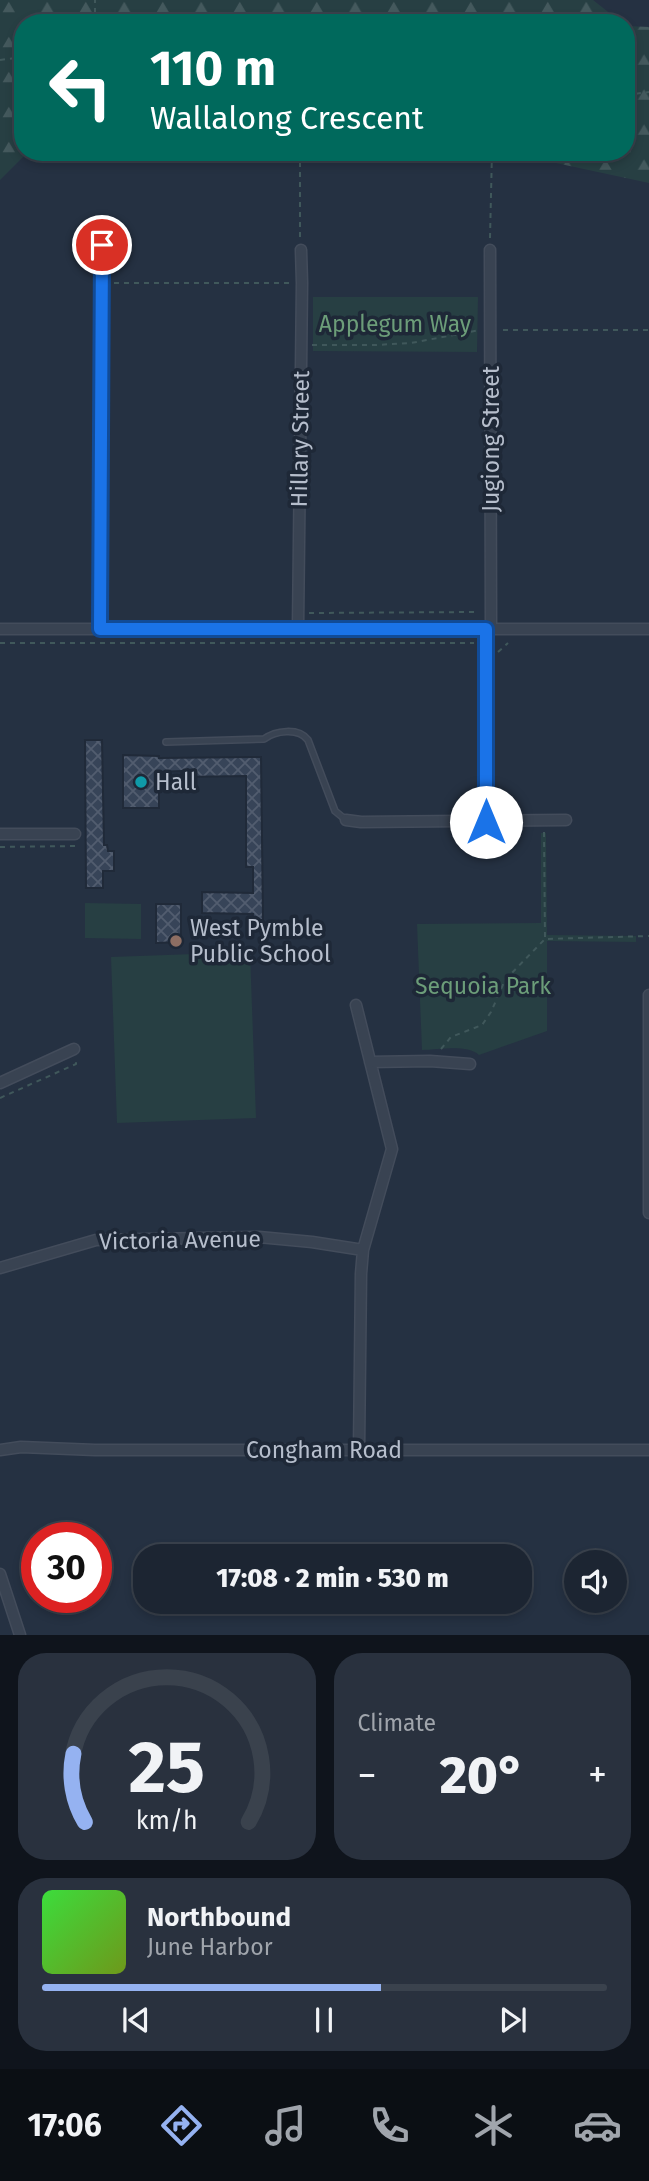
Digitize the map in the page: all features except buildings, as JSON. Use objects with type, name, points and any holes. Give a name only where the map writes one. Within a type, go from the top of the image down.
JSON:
[{"type":"street","points":[[100,629],[102,245]]},
{"type":"street","name":"Hillary Street","points":[[298,628],[301,250]]},
{"type":"street","name":"Jugiong Street","points":[[486,822],[490,250]]},
{"type":"street","points":[[0,629],[649,629]]},
{"type":"street","points":[[346,820],[566,820]]},
{"type":"street","points":[[0,834],[75,834]]},
{"type":"street","points":[[649,995],[649,1213]]},
{"type":"street","points":[[356,1005],[392,1149],[363,1250],[360,1274],[359,1449]]},
{"type":"street","points":[[0,1083],[74,1049]]},
{"type":"street","points":[[370,1062],[430,1061],[470,1064]]},
{"type":"street","name":"Victoria Avenue","points":[[0,1268],[96,1240],[259,1237],[363,1250]]},
{"type":"street","name":"Congham Road","points":[[0,1450],[21,1447],[95,1450],[649,1450]]},
{"type":"street","points":[[0,1574],[20,1635]]},
{"type":"lane","points":[[166,742],[264,739],[272,734],[298,732],[308,740],[335,811],[346,820]]},
{"type":"path","points":[[300,161],[301,250]]},
{"type":"path","points":[[490,250],[492,161]]},
{"type":"path","points":[[102,283],[302,283]]},
{"type":"path","points":[[301,345],[411,343],[473,330],[649,330]]},
{"type":"path","points":[[307,613],[483,612]]},
{"type":"path","points":[[0,643],[479,643]]},
{"type":"path","points":[[498,653],[508,643]]},
{"type":"path","points":[[544,821],[545,939]]},
{"type":"path","points":[[0,846],[75,848]]},
{"type":"path","points":[[430,1061],[451,1037],[482,1025],[505,980],[545,939],[649,936]]},
{"type":"path","points":[[0,1098],[76,1064]]},
{"type":"green space","points":[[0,0],[593,0],[611,14],[14,14],[14,161],[19,161],[0,180]]},
{"type":"green space","points":[[635,26],[649,27],[649,183],[546,161],[635,161]]},
{"type":"green space","name":"Applegum Way","points":[[313,297],[478,297],[477,352],[313,351]]},
{"type":"green space","name":"Sequoia Park","points":[[541,833],[546,833],[547,935],[636,936],[636,942],[547,941],[547,1031],[479,1055],[460,1049],[422,1050],[417,924],[541,923]]},
{"type":"green space","points":[[85,903],[141,904],[141,939],[85,938]]},
{"type":"green space","points":[[250,952],[256,1118],[117,1123],[111,957]]},
{"type":"place","name":"Hall","points":[[141,782]]},
{"type":"place","name":"West Pymble Public School","points":[[176,941]]},
{"type":"route","points":[[102,245],[100,629],[486,629],[486,822]]}]
